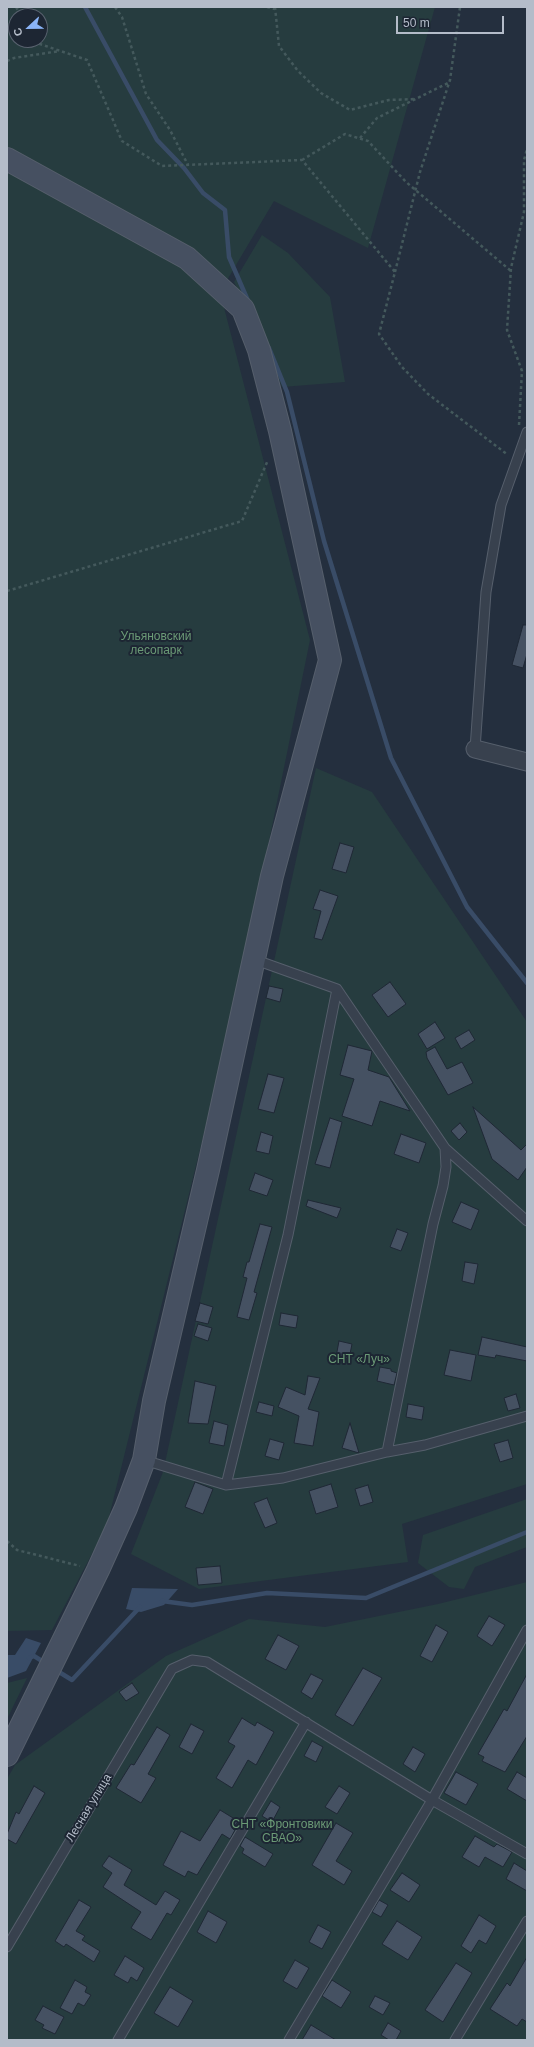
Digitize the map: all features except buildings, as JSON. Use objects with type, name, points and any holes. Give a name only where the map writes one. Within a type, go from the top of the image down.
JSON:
[{"type":"street","points":[[7,159],[187,258],[243,309],[259,350],[280,431],[330,660],[272,876],[208,1170],[154,1401],[144,1460],[126,1508],[98,1570],[7,1754]]},
{"type":"street","points":[[475,749],[527,762]]},
{"type":"lane","points":[[475,749],[486,592],[501,505],[516,461],[523,432]]},
{"type":"lane","points":[[253,960],[337,989],[445,1148],[527,1221]]},
{"type":"lane","points":[[226,1485],[288,1235],[337,989]]},
{"type":"lane","points":[[387,1452],[433,1224],[443,1186],[446,1167],[445,1148]]},
{"type":"lane","points":[[144,1460],[226,1485],[283,1478],[387,1452],[425,1445],[527,1416]]},
{"type":"lane","points":[[289,2040],[432,1800],[527,1630]]},
{"type":"lane","name":"Лесная улица","points":[[7,1947],[172,1669],[192,1660],[207,1662],[306,1722]]},
{"type":"lane","points":[[118,2040],[306,1722],[432,1800],[527,1854]]},
{"type":"lane","points":[[456,2040],[527,1921]]},
{"type":"path","points":[[114,7],[122,17],[146,94],[170,130],[188,165]]},
{"type":"path","points":[[267,7],[275,8],[279,46],[298,71],[321,93],[350,110],[390,100],[415,99]]},
{"type":"path","points":[[460,7],[449,83],[416,191],[379,334],[402,367],[428,394],[516,461]]},
{"type":"path","points":[[48,47],[88,60],[122,141],[162,166],[302,160],[345,134],[360,138],[368,141],[416,191],[511,271]]},
{"type":"path","points":[[7,61],[14,58],[60,51]]},
{"type":"path","points":[[360,138],[377,118],[449,83]]},
{"type":"path","points":[[523,432],[522,371],[508,330],[511,271],[524,212],[524,160],[527,149]]},
{"type":"path","points":[[302,160],[395,272]]},
{"type":"path","points":[[7,591],[242,521],[268,459]]},
{"type":"path","points":[[7,1542],[17,1550],[98,1570]]},
{"type":"green space","name":"Ульяновский лесопарк","points":[[7,7],[435,7],[368,248],[274,201],[220,292],[310,640],[235,1008],[107,1525],[52,1630],[7,1631]]},
{"type":"green space","points":[[262,235],[288,253],[330,297],[345,382],[282,387],[263,340],[234,282]]},
{"type":"green space","name":"СНТ «Луч»","points":[[316,768],[372,792],[527,1022],[527,1484],[402,1524],[408,1562],[199,1589],[131,1554],[163,1472]]},
{"type":"green space","points":[[527,1499],[527,1547],[475,1567],[464,1589],[449,1587],[418,1563],[423,1535]]},
{"type":"green space","name":"СНТ «Фронтовики СВАО»","points":[[527,1582],[527,2040],[7,2040],[7,1779],[15,1765],[166,1656],[249,1619],[325,1627],[438,1604]]},
{"type":"green space","points":[[27,1678],[7,1719],[7,1683]]},
{"type":"water","points":[[132,1588],[178,1589],[164,1605],[141,1612],[126,1609]]},
{"type":"water","points":[[26,1638],[41,1643],[26,1671],[7,1678],[7,1655],[15,1655]]},
{"type":"waterway","points":[[85,7],[157,140],[184,168],[203,193],[225,210],[229,257],[249,303]]},
{"type":"waterway","points":[[269,348],[287,392],[324,541],[391,758],[467,907],[527,983]]},
{"type":"waterway","points":[[162,1601],[192,1605],[267,1593],[366,1598],[527,1532]]},
{"type":"waterway","points":[[59,1672],[72,1680],[140,1607]]},
{"type":"waterway","points":[[29,1658],[34,1656],[42,1661]]}]
